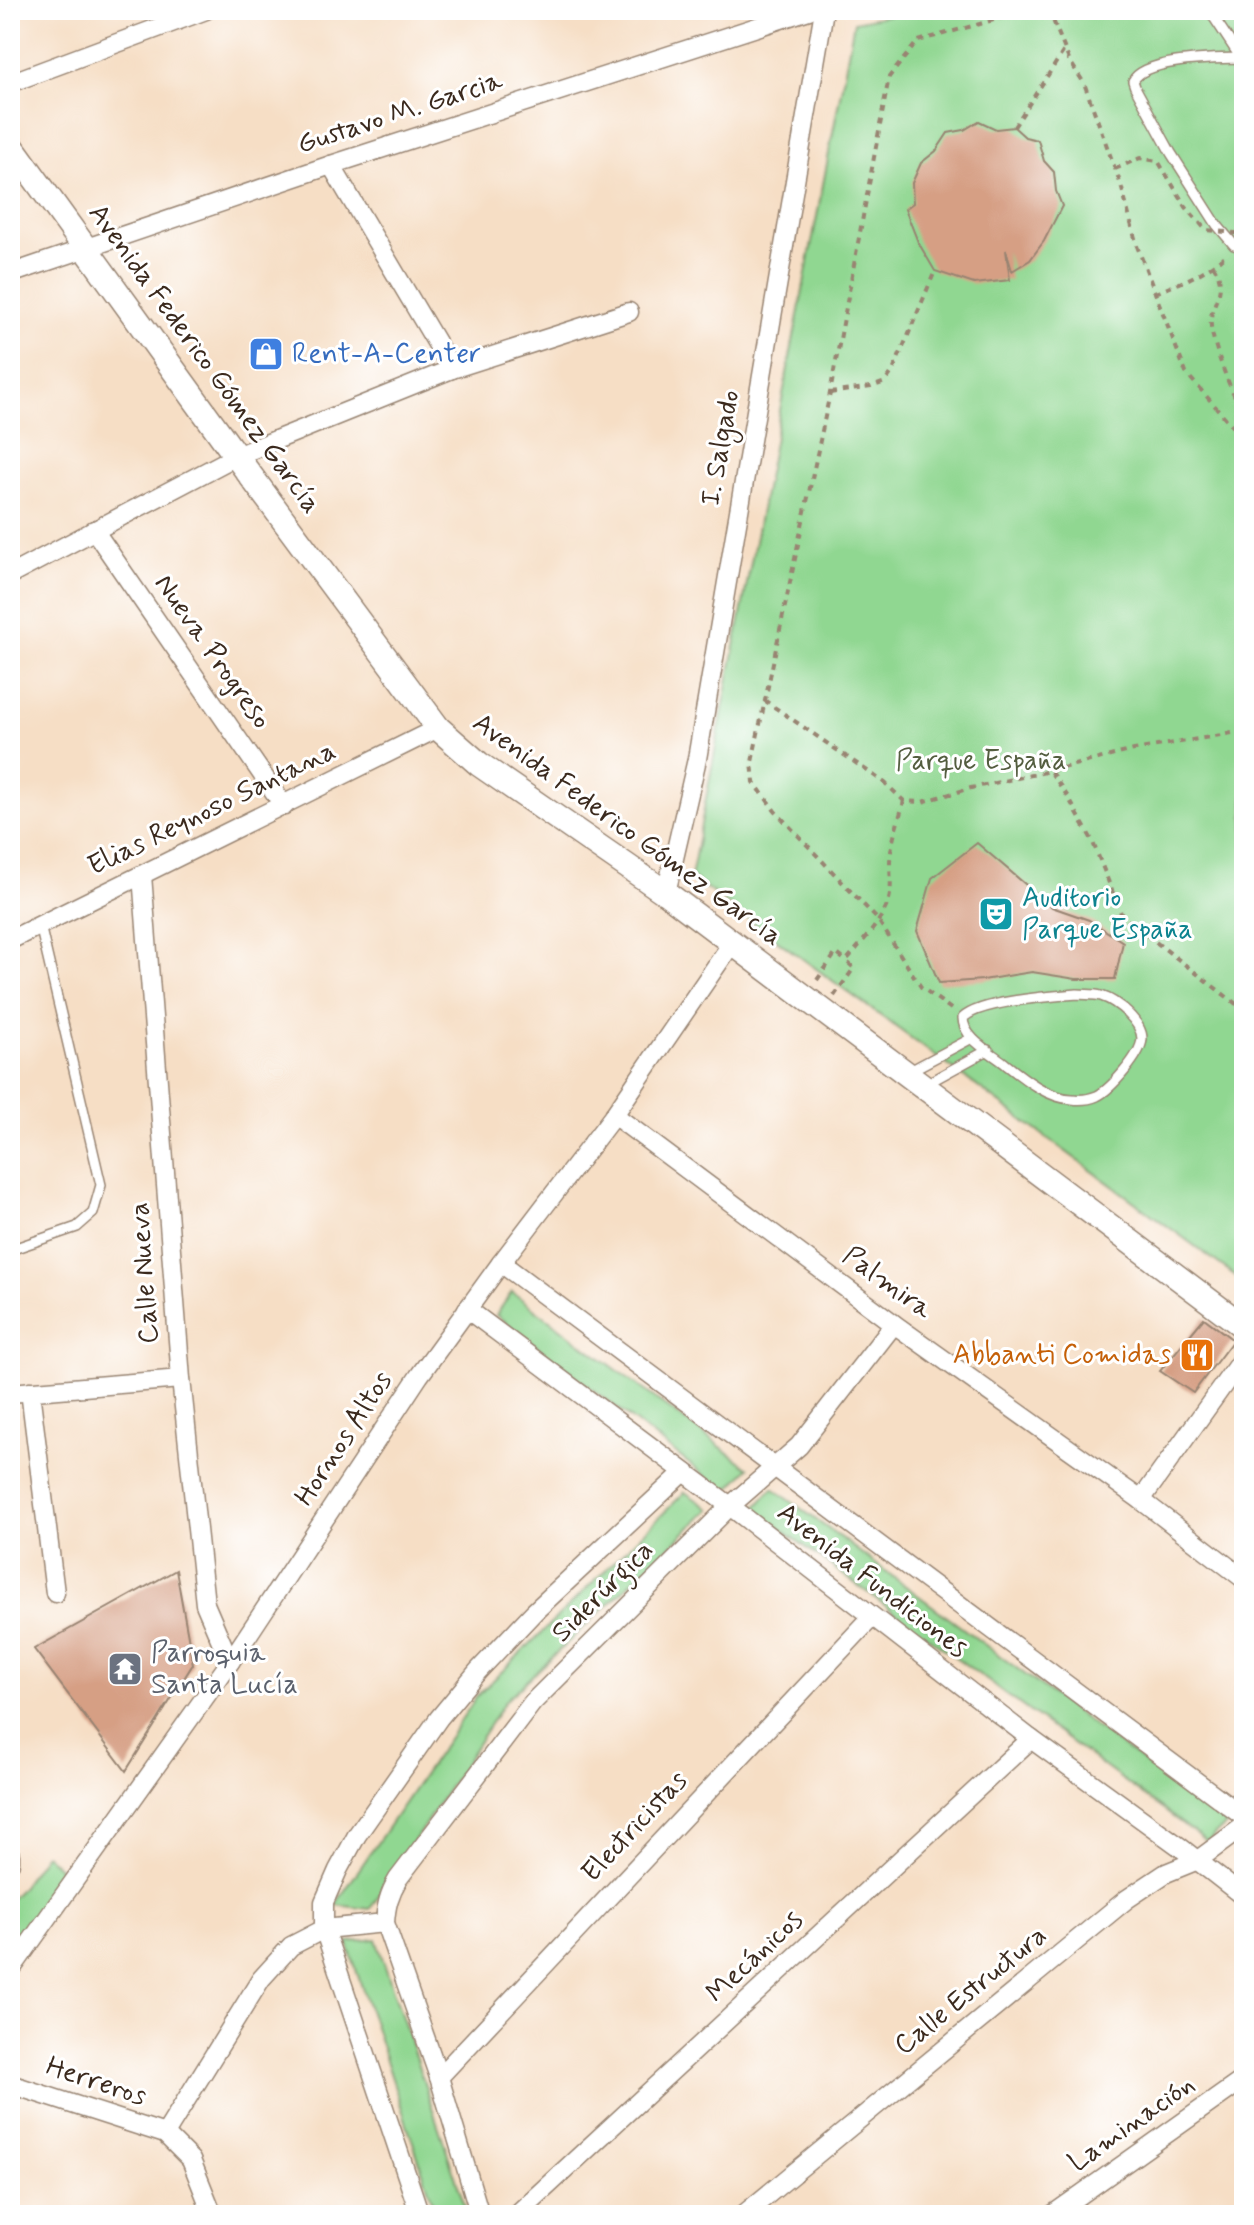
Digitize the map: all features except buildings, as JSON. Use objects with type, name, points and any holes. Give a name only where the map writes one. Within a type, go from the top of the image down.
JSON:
[{"type":"street","points":[[10,83],[206,10]]},
{"type":"street","name":"Gustavo M. Garcia","points":[[10,274],[331,165],[809,10]]},
{"type":"street","name":"I. Salgado","points":[[666,893],[697,759],[824,10]]},
{"type":"street","name":"Avenida Federico Gómez García","points":[[10,144],[438,728],[479,764],[666,893],[1244,1327]]},
{"type":"street","points":[[331,165],[452,369]]},
{"type":"street","points":[[10,575],[236,456],[452,369],[629,312]]},
{"type":"street","name":"Nueva Progreso","points":[[94,530],[284,806]]},
{"type":"street","name":"Elias Reynoso Santana","points":[[10,940],[438,728]]},
{"type":"street","name":"Calle Nueva","points":[[142,875],[181,1379],[205,1604],[230,1662]]},
{"type":"street","name":"Hornos Altos","points":[[10,1971],[230,1662],[419,1376],[614,1115],[732,943]]},
{"type":"street","name":"Palmira","points":[[614,1115],[894,1324],[1141,1500],[1244,1579]]},
{"type":"street","name":"Avenida Fundiciones","points":[[501,1263],[1244,1817]]},
{"type":"street","name":"Avenida Fundiciones","points":[[467,1309],[730,1506],[1031,1739],[1244,1897]]},
{"type":"street","name":"Siderúrgica","points":[[385,1923],[386,1905],[398,1879],[533,1702],[730,1506],[799,1446],[894,1324]]},
{"type":"street","points":[[1141,1500],[1244,1356]]},
{"type":"street","points":[[10,1393],[181,1379]]},
{"type":"street","points":[[30,1391],[55,1593]]},
{"type":"street","name":"Siderúrgica","points":[[420,2215],[324,1929],[324,1902],[357,1835],[439,1718],[478,1671],[534,1612],[684,1472]]},
{"type":"street","name":"Electricistas","points":[[439,2077],[872,1617]]},
{"type":"street","name":"Mecánicos","points":[[516,2215],[1031,1739]]},
{"type":"street","name":"Calle Estructura","points":[[743,2215],[1127,1899],[1166,1873],[1198,1860],[1244,1826]]},
{"type":"street","points":[[10,1855],[10,1863]]},
{"type":"street","points":[[213,2215],[191,2160],[165,2134],[261,1979],[291,1946],[324,1929],[385,1923],[439,2077],[480,2215]]},
{"type":"street","name":"Laminación","points":[[1052,2215],[1244,2079]]},
{"type":"street","name":"Herreros","points":[[10,2084],[165,2134]]},
{"type":"lane","points":[[1209,10],[1242,60]]},
{"type":"lane","points":[[1239,247],[1217,225],[1194,189],[1135,87],[1134,77],[1177,61],[1242,60]]},
{"type":"lane","points":[[10,1250],[77,1227],[93,1213],[101,1185],[40,925]]},
{"type":"lane","points":[[1065,995],[1099,996],[1122,1008],[1138,1026],[1142,1036],[1140,1049],[1110,1086],[1096,1096],[1070,1100],[1025,1079],[972,1038],[963,1025],[963,1018],[971,1012],[1015,1000],[1065,995]]},
{"type":"lane","points":[[915,1079],[972,1038]]},
{"type":"lane","points":[[915,1079],[988,1050]]},
{"type":"path","points":[[963,1018],[921,987],[878,920],[775,811],[754,782],[752,762],[830,393],[889,77],[918,41],[1030,10]]},
{"type":"path","points":[[1049,10],[1069,60],[1084,83],[1115,169],[1137,246],[1186,373],[1244,439]]},
{"type":"path","points":[[1014,127],[1065,49]]},
{"type":"path","points":[[1115,169],[1140,158],[1158,161],[1186,207],[1206,230],[1244,234]]},
{"type":"path","points":[[1155,293],[1184,282],[1239,247]]},
{"type":"path","points":[[1213,265],[1220,275],[1220,286],[1210,324],[1231,392],[1239,403],[1244,404]]},
{"type":"path","points":[[830,393],[885,382],[893,371],[935,271]]},
{"type":"path","points":[[764,700],[885,783],[904,801],[922,802],[1134,750],[1244,731]]},
{"type":"path","points":[[1050,771],[1092,840],[1122,916],[1244,1010]]},
{"type":"path","points":[[846,961],[887,906],[891,894],[890,861],[904,801]]},
{"type":"path","points":[[836,953],[854,968],[814,1004],[836,953]]},
{"type":"green space","name":"Parque España","points":[[913,10],[1244,10],[1244,1282],[691,877],[854,22]]},
{"type":"green space","points":[[512,1292],[749,1468],[726,1492],[496,1315]]},
{"type":"green space","points":[[773,1488],[1227,1824],[1207,1842],[754,1509]]},
{"type":"green space","points":[[685,1492],[710,1509],[505,1701],[370,1909],[335,1905],[478,1695]]},
{"type":"green space","points":[[45,1854],[70,1877],[10,1946],[10,1899]]},
{"type":"green space","points":[[376,1939],[468,2215],[437,2215],[347,1942]]},
{"type":"place","name":"Rent-A-Center","points":[[266,354]]},
{"type":"place","name":"Auditorio Parque España","points":[[996,914]]},
{"type":"place","name":"Abbanti Comidas","points":[[1197,1355]]},
{"type":"place","name":"Parroquia Santa Lucía","points":[[125,1669]]}]
